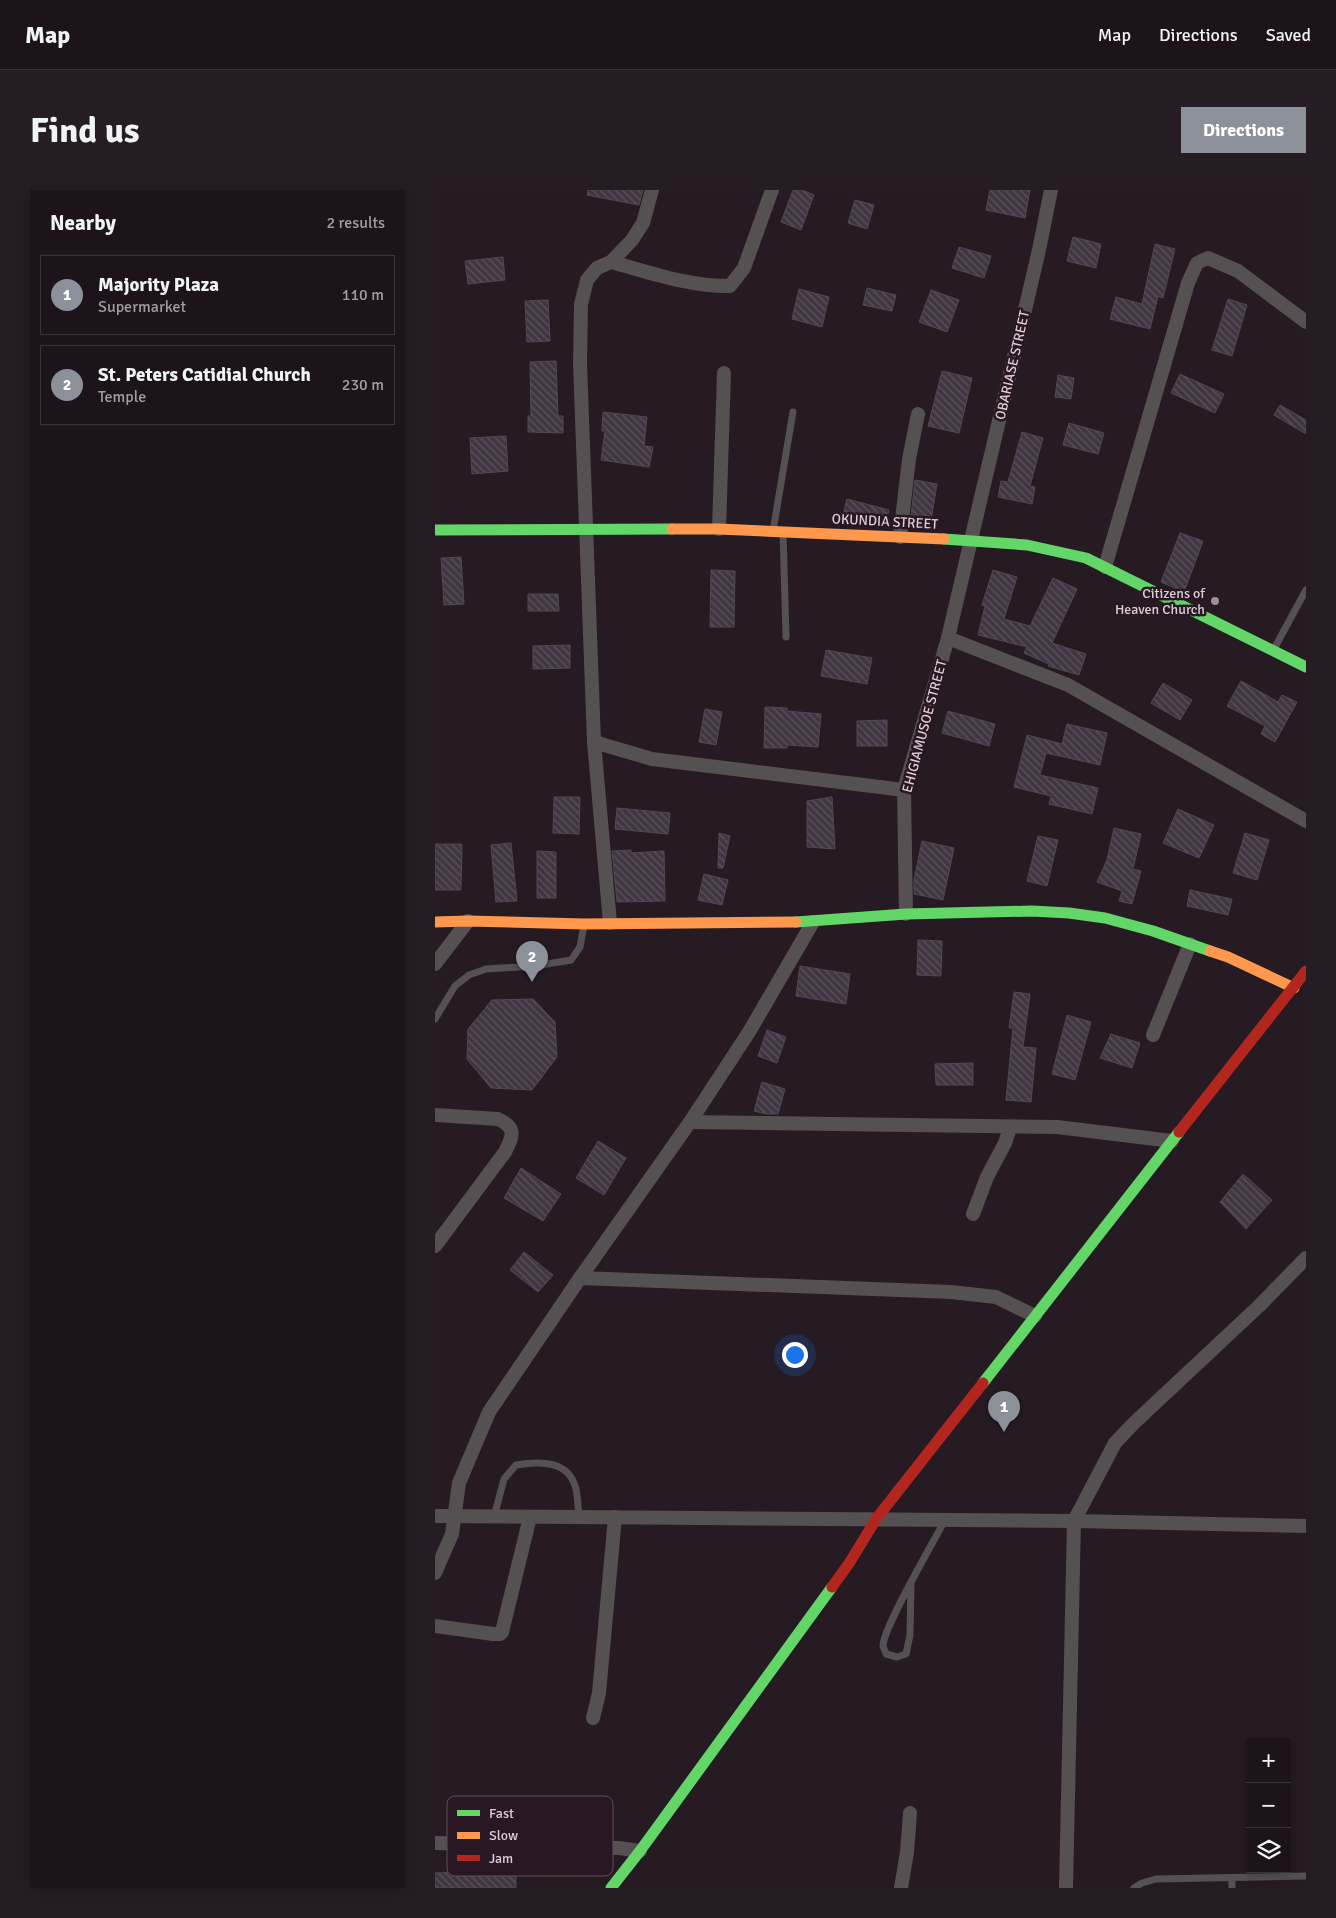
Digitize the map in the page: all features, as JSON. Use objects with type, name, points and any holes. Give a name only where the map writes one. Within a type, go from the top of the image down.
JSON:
[{"type":"street","points":[[610,923],[594,742],[580,363],[581,304],[587,280],[597,268],[611,262],[632,240],[643,223],[652,190]]},
{"type":"street","points":[[611,262],[694,283],[717,287],[730,286],[744,268],[772,190]]},
{"type":"street","name":"OBARIASE STREET","points":[[971,540],[1051,190]]},
{"type":"street","points":[[1105,567],[1187,283],[1197,263],[1207,258],[1237,270],[1306,322]]},
{"type":"street","points":[[719,529],[724,374]]},
{"type":"street","points":[[900,537],[909,459],[918,414]]},
{"type":"street","name":"OKUNDIA STREET","points":[[435,530],[719,529],[971,540],[1027,545],[1086,558],[1306,667]]},
{"type":"street","name":"EHIGIAMUSOE STREET","points":[[906,914],[904,790],[948,638],[971,540]]},
{"type":"street","points":[[948,638],[1068,685],[1306,821]]},
{"type":"street","points":[[594,742],[652,759],[904,790]]},
{"type":"street","points":[[435,922],[584,924],[813,922],[906,914],[1032,911],[1069,913],[1105,918],[1153,931],[1228,957],[1294,988]]},
{"type":"street","points":[[435,964],[467,921]]},
{"type":"street","points":[[435,1573],[452,1534],[459,1483],[489,1412],[580,1278],[691,1122],[749,1032],[813,922]]},
{"type":"street","points":[[1153,1035],[1190,944]]},
{"type":"street","points":[[611,1888],[640,1851],[850,1562],[876,1519],[1306,971]]},
{"type":"street","points":[[435,1115],[498,1119],[507,1123],[511,1128],[512,1137],[505,1152],[435,1246]]},
{"type":"street","points":[[691,1122],[1010,1128],[1057,1127],[1172,1140]]},
{"type":"street","points":[[973,1214],[1010,1128]]},
{"type":"street","points":[[1066,1888],[1074,1521],[1115,1443],[1259,1306],[1306,1258]]},
{"type":"street","points":[[580,1278],[951,1292],[996,1297],[1035,1316]]},
{"type":"street","points":[[435,1516],[494,1518],[615,1517],[1074,1521],[1306,1526]]},
{"type":"street","points":[[435,1626],[493,1634],[500,1634],[502,1632],[529,1517]]},
{"type":"street","points":[[593,1718],[599,1693],[615,1517]]},
{"type":"street","points":[[901,1888],[907,1852],[910,1814]]},
{"type":"street","points":[[613,1848],[640,1851]]},
{"type":"lane","points":[[786,637],[778,532],[793,412]]},
{"type":"lane","points":[[1274,650],[1306,590]]},
{"type":"lane","points":[[435,1019],[455,986],[469,975],[486,969],[535,966],[571,960],[580,947],[584,924]]},
{"type":"lane","points":[[494,1518],[504,1479],[516,1465],[533,1462],[556,1465],[569,1473],[576,1489],[579,1517]]},
{"type":"lane","points":[[911,1585],[910,1635],[906,1654],[897,1657],[886,1654],[883,1646],[885,1637],[911,1585],[945,1520]]},
{"type":"lane","points":[[1134,1888],[1142,1883],[1156,1879],[1306,1876]]},
{"type":"lane","points":[[1232,1878],[1233,1888]]},
{"type":"building","points":[[588,190],[643,190],[639,205],[587,195]]},
{"type":"building","points":[[793,190],[802,190],[814,195],[801,230],[781,222]]},
{"type":"building","points":[[990,190],[1030,190],[1025,218],[986,210]]},
{"type":"building","points":[[855,200],[874,205],[867,229],[848,223]]},
{"type":"building","points":[[1073,237],[1101,244],[1096,268],[1067,261]]},
{"type":"building","points":[[1155,244],[1175,249],[1163,298],[1158,296],[1150,329],[1110,319],[1116,297],[1142,304]]},
{"type":"building","points":[[959,247],[991,256],[984,278],[952,268]]},
{"type":"building","points":[[503,257],[505,280],[468,284],[465,261]]},
{"type":"building","points":[[867,288],[896,295],[892,311],[863,305]]},
{"type":"building","points":[[799,289],[829,297],[822,327],[792,319]]},
{"type":"building","points":[[931,290],[959,300],[947,332],[919,322]]},
{"type":"building","points":[[1228,299],[1247,305],[1232,356],[1212,350]]},
{"type":"building","points":[[548,300],[550,341],[527,342],[525,301]]},
{"type":"building","points":[[556,361],[558,416],[563,416],[563,433],[528,432],[528,416],[531,416],[530,362]]},
{"type":"building","points":[[942,371],[972,378],[959,433],[928,426]]},
{"type":"building","points":[[1180,374],[1224,394],[1215,413],[1171,393]]},
{"type":"building","points":[[1058,375],[1074,378],[1071,399],[1055,397]]},
{"type":"building","points":[[1280,405],[1306,420],[1306,434],[1274,415]]},
{"type":"building","points":[[603,412],[647,417],[644,446],[653,447],[649,467],[601,460],[605,431],[602,431]]},
{"type":"building","points":[[1069,423],[1104,433],[1098,454],[1063,445]]},
{"type":"building","points":[[1022,432],[1043,438],[1030,486],[1035,487],[1032,504],[998,497],[1001,481],[1008,482]]},
{"type":"building","points":[[506,436],[508,471],[472,474],[470,438]]},
{"type":"building","points":[[915,480],[937,484],[930,527],[910,526]]},
{"type":"building","points":[[847,499],[889,510],[885,525],[864,524],[842,519]]},
{"type":"building","points":[[1180,533],[1203,541],[1184,592],[1161,582]]},
{"type":"building","points":[[461,557],[464,604],[444,605],[441,558]]},
{"type":"building","points":[[711,570],[735,571],[734,627],[710,627]]},
{"type":"building","points":[[993,570],[1017,577],[1004,619],[1030,626],[1053,578],[1077,589],[1052,643],[1086,654],[1079,675],[1048,666],[1049,664],[1024,653],[1027,647],[978,635],[985,606],[982,605]]},
{"type":"building","points":[[528,594],[558,594],[559,611],[528,611]]},
{"type":"building","points":[[570,645],[570,668],[533,669],[533,646]]},
{"type":"building","points":[[826,650],[872,658],[867,684],[821,676]]},
{"type":"building","points":[[1241,681],[1278,702],[1282,695],[1297,702],[1275,742],[1261,734],[1265,726],[1227,706]]},
{"type":"building","points":[[1163,683],[1192,700],[1180,720],[1151,703]]},
{"type":"building","points":[[765,707],[787,708],[787,711],[821,714],[818,747],[787,745],[787,748],[764,748]]},
{"type":"building","points":[[705,709],[722,712],[716,745],[699,742]]},
{"type":"building","points":[[948,711],[995,724],[989,746],[942,733]]},
{"type":"building","points":[[887,720],[887,746],[857,746],[857,721]]},
{"type":"building","points":[[1067,724],[1107,733],[1100,765],[1046,753],[1040,775],[1098,788],[1092,814],[1049,804],[1051,796],[1014,787],[1027,735],[1062,744]]},
{"type":"building","points":[[554,797],[580,797],[579,834],[553,833]]},
{"type":"building","points":[[832,797],[835,849],[807,847],[807,801]]},
{"type":"building","points":[[617,808],[670,813],[668,834],[615,829]]},
{"type":"building","points":[[1178,809],[1214,825],[1199,858],[1163,843]]},
{"type":"building","points":[[1114,828],[1141,834],[1133,869],[1141,871],[1132,904],[1119,901],[1122,891],[1097,882],[1107,860]]},
{"type":"building","points":[[719,833],[730,836],[723,868],[718,868]]},
{"type":"building","points":[[1245,833],[1269,840],[1257,880],[1233,873]]},
{"type":"building","points":[[1038,836],[1058,840],[1047,886],[1027,881]]},
{"type":"building","points":[[922,841],[954,848],[943,900],[914,894],[914,880]]},
{"type":"building","points":[[511,843],[517,901],[496,902],[491,845]]},
{"type":"building","points":[[435,844],[462,844],[461,890],[435,890]]},
{"type":"building","points":[[631,850],[631,853],[664,851],[665,901],[617,902],[612,851]]},
{"type":"building","points":[[537,851],[556,852],[556,898],[537,898]]},
{"type":"building","points":[[704,874],[728,880],[722,905],[698,900]]},
{"type":"building","points":[[1190,890],[1232,899],[1228,915],[1187,906]]},
{"type":"building","points":[[918,940],[942,941],[941,976],[917,975]]},
{"type":"building","points":[[800,966],[850,974],[846,1004],[796,996]]},
{"type":"building","points":[[1014,992],[1030,994],[1023,1047],[1036,1048],[1031,1102],[1006,1100],[1013,1028],[1009,1028]]},
{"type":"building","points":[[533,999],[555,1022],[557,1057],[532,1090],[491,1088],[467,1059],[468,1029],[492,1000]]},
{"type":"building","points":[[1067,1015],[1091,1022],[1075,1080],[1052,1074]]},
{"type":"building","points":[[767,1030],[786,1037],[777,1063],[758,1056]]},
{"type":"building","points":[[1111,1034],[1140,1043],[1132,1068],[1100,1058]]},
{"type":"building","points":[[973,1063],[973,1085],[936,1085],[935,1064]]},
{"type":"building","points":[[762,1082],[785,1089],[778,1114],[754,1111]]},
{"type":"building","points":[[598,1141],[626,1158],[604,1195],[576,1178]]},
{"type":"building","points":[[521,1168],[561,1194],[543,1221],[504,1198]]},
{"type":"building","points":[[1243,1174],[1272,1200],[1246,1229],[1220,1202]]},
{"type":"building","points":[[524,1252],[553,1275],[538,1292],[510,1270]]},
{"type":"building","points":[[435,1873],[447,1873],[447,1876],[516,1876],[516,1888],[435,1888]]},
{"type":"traffic: fast","points":[[435,530],[672,529]]},
{"type":"traffic: fast","points":[[944,539],[1027,545],[1086,558],[1306,667]]},
{"type":"traffic: fast","points":[[796,922],[906,914],[1032,911],[1069,913],[1105,918],[1153,931],[1210,951]]},
{"type":"traffic: fast","points":[[983,1383],[1179,1132]]},
{"type":"traffic: fast","points":[[611,1888],[832,1587]]},
{"type":"traffic: slow","points":[[672,529],[719,529],[944,539]]},
{"type":"traffic: slow","points":[[435,922],[584,924],[796,922]]},
{"type":"traffic: slow","points":[[1210,951],[1228,957],[1294,988]]},
{"type":"traffic: jam","points":[[1179,1132],[1306,971]]},
{"type":"traffic: jam","points":[[832,1587],[850,1562],[876,1519],[983,1383]]},
{"type":"place","name":"Citizens of Heaven Church","points":[[1215,601]]},
{"type":"place","name":"St. Peters Catidial Church","points":[[532,982]]},
{"type":"place","name":"Majority Plaza","points":[[1004,1432]]}]
